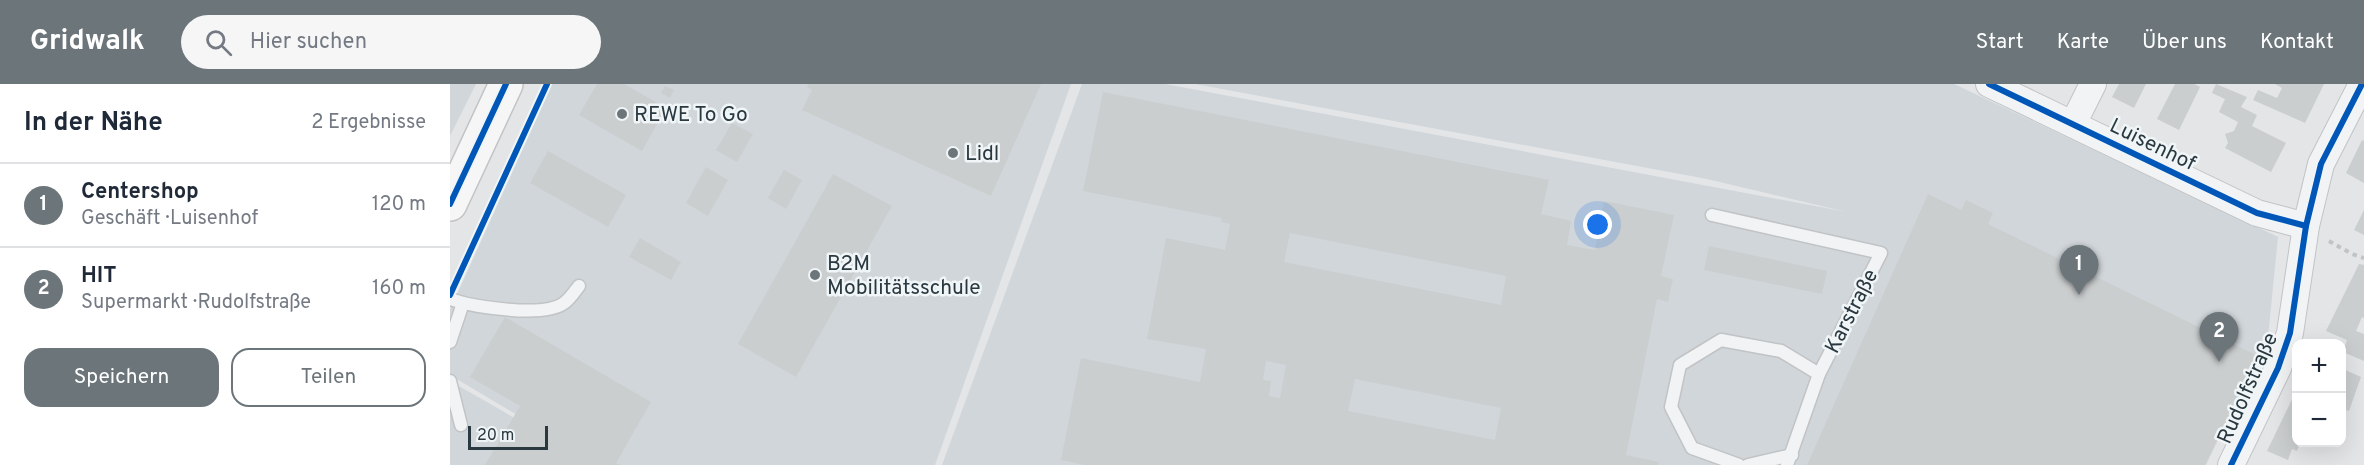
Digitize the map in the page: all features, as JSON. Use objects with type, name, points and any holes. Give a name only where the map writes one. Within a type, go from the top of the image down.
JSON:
[{"type":"main road","points":[[450,204],[506,84]]},
{"type":"street","name":"Luisenhof","points":[[1989,84],[2257,213],[2306,226]]},
{"type":"street","points":[[2073,124],[2092,84]]},
{"type":"street","name":"Rudolfstraße","points":[[2231,465],[2278,368],[2290,333],[2306,226],[2321,164],[2361,84]]},
{"type":"lane","name":"Karstraße","points":[[1712,215],[1881,253],[1818,374],[1789,460]]},
{"type":"lane","points":[[450,299],[499,309],[535,311],[563,304],[579,286]]},
{"type":"lane","points":[[450,342],[463,303]]},
{"type":"lane","points":[[1739,465],[1692,448],[1671,407],[1680,365],[1721,340],[1781,351],[1818,374]]},
{"type":"lane","points":[[450,381],[461,425]]},
{"type":"lane","points":[[1748,465],[1789,460]]},
{"type":"path","points":[[2306,226],[2352,254],[2364,258]]},
{"type":"shaded area","points":[[450,84],[476,84],[450,136]]},
{"type":"shaded area","points":[[552,84],[1071,84],[935,465],[601,465],[450,375],[450,310]]},
{"type":"shaded area","points":[[1082,84],[1165,84],[1847,212],[1707,179],[1195,84],[1954,84],[2278,237],[2268,337],[2206,465],[942,465]]},
{"type":"shaded area","points":[[450,381],[597,465],[450,465]]},
{"type":"building","points":[[597,84],[624,84],[666,108],[642,151],[579,115]]},
{"type":"building","name":"Lidl","points":[[809,84],[1041,84],[991,196],[802,110],[812,90],[807,87]]},
{"type":"building","points":[[2119,84],[2146,84],[2134,108],[2112,97]]},
{"type":"building","points":[[2175,84],[2194,84],[2200,87],[2179,130],[2157,119]]},
{"type":"building","points":[[2216,84],[2247,97],[2241,107],[2257,115],[2252,126],[2286,143],[2271,172],[2225,148],[2228,143],[2225,134],[2234,131],[2238,122],[2219,112],[2225,99],[2212,93]]},
{"type":"building","points":[[2275,84],[2324,84],[2305,123],[2253,100],[2258,90],[2277,98],[2282,88]]},
{"type":"building","points":[[665,86],[674,90],[670,98],[661,93]]},
{"type":"building","points":[[1103,92],[1549,180],[1541,214],[1571,221],[1567,245],[1595,250],[1604,201],[1674,215],[1661,276],[1673,279],[1668,302],[1657,299],[1626,455],[1659,462],[1658,465],[1084,465],[1061,460],[1081,358],[1200,382],[1206,349],[1147,339],[1166,238],[1225,250],[1230,224],[1221,222],[1222,218],[1083,191]],"holes":[[[1290,233],[1506,276],[1501,305],[1284,262]],[[1266,361],[1286,365],[1280,398],[1269,396],[1271,381],[1263,380]],[[1355,379],[1501,408],[1495,440],[1348,411]]]},
{"type":"building","points":[[732,123],[753,134],[737,162],[716,150]]},
{"type":"building","points":[[2362,140],[2364,141],[2364,183],[2346,173]]},
{"type":"building","points":[[548,151],[626,195],[608,227],[530,183]]},
{"type":"building","points":[[706,167],[728,180],[708,216],[686,203]]},
{"type":"building","points":[[784,170],[802,180],[786,209],[768,198]]},
{"type":"building","name":"B2M Mobilitätsschule","points":[[833,174],[892,206],[796,377],[738,344]]},
{"type":"building","points":[[1928,194],[1961,210],[1966,200],[1993,213],[1988,224],[2258,356],[2205,465],[1807,465]]},
{"type":"building","points":[[2364,210],[2364,235],[2354,230]]},
{"type":"building","points":[[640,238],[681,262],[671,280],[629,257]]},
{"type":"building","points":[[1709,246],[1827,271],[1822,294],[1704,270]]},
{"type":"building","points":[[2359,264],[2364,265],[2364,318],[2362,317],[2356,331],[2364,334],[2364,361],[2346,353],[2346,339],[2326,331]]},
{"type":"building","points":[[505,317],[651,402],[616,463],[620,465],[485,465],[520,406],[470,377]]},
{"type":"building","points":[[2346,370],[2361,377],[2349,411],[2346,410]]},
{"type":"building","points":[[2292,399],[2292,447],[2298,447],[2297,451],[2292,449],[2288,460],[2267,451]]},
{"type":"cycle path","points":[[450,204],[506,84]]},
{"type":"cycle path","points":[[450,295],[547,84]]},
{"type":"cycle path","points":[[1989,84],[2257,213],[2306,226]]},
{"type":"cycle path","points":[[2231,465],[2278,368],[2290,333],[2306,226],[2321,164],[2362,84]]},
{"type":"place","name":"REWE To Go","points":[[622,114]]},
{"type":"place","name":"Lidl","points":[[953,153]]},
{"type":"place","name":"B2M Mobilitätsschule","points":[[815,275]]},
{"type":"place","name":"Centershop","points":[[2079,295]]},
{"type":"place","name":"HIT","points":[[2219,362]]}]
